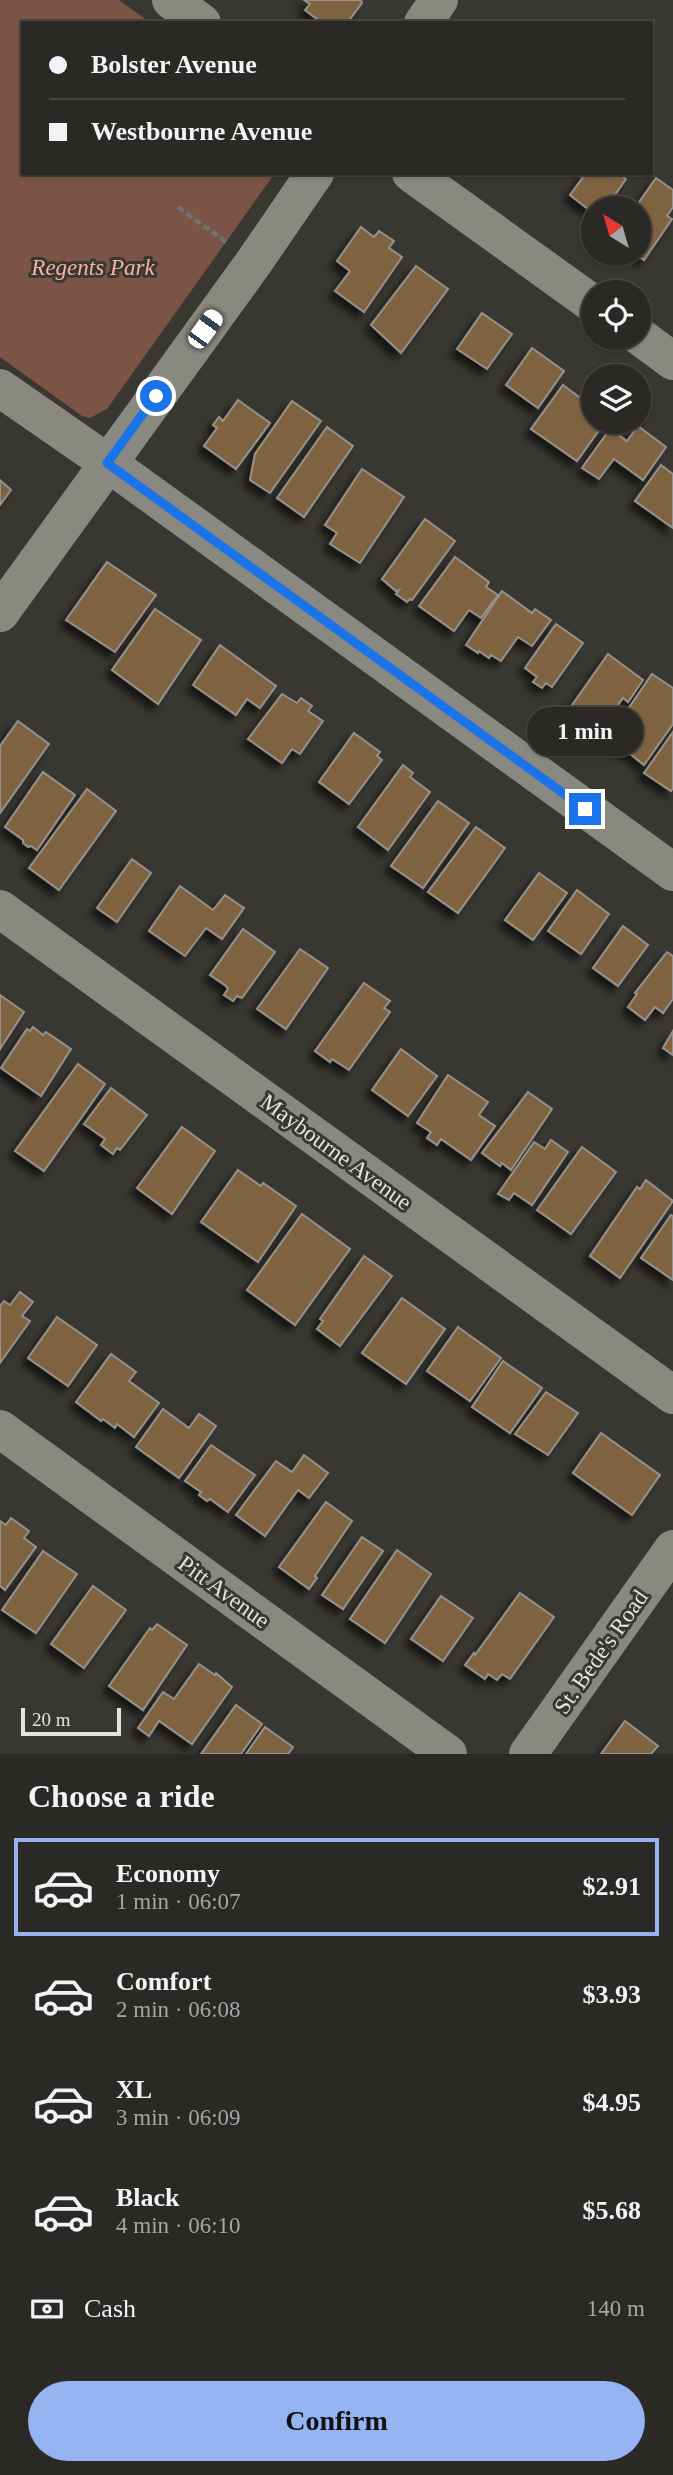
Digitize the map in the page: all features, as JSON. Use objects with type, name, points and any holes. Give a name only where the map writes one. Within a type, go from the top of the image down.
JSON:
[{"type":"street","points":[[171,0],[199,21]]},
{"type":"street","points":[[424,21],[439,0]]},
{"type":"street","points":[[0,613],[254,262],[314,175]]},
{"type":"street","points":[[414,175],[581,295]]},
{"type":"street","points":[[651,345],[673,361]]},
{"type":"street","points":[[0,388],[673,872]]},
{"type":"street","name":"Maybourne Avenue","points":[[0,909],[673,1395]]},
{"type":"street","name":"Pitt Avenue","points":[[0,1429],[448,1754]]},
{"type":"street","name":"St. Bede's Road","points":[[528,1754],[673,1549]]},
{"type":"path","points":[[178,207],[254,262]]},
{"type":"green space","name":"Regents Park","points":[[0,0],[119,0],[148,21],[21,21],[21,175],[274,175],[107,409],[90,418],[82,416],[0,357]]},
{"type":"building","points":[[304,0],[361,0],[362,3],[348,21],[319,21],[305,10],[310,4]]},
{"type":"building","points":[[585,175],[621,175],[626,179],[614,196],[581,196],[581,204],[570,195]]},
{"type":"building","points":[[656,178],[673,190],[673,207],[667,216],[672,219],[651,250],[651,196],[643,196]]},
{"type":"building","points":[[361,227],[374,237],[379,231],[394,241],[389,248],[402,257],[364,312],[335,291],[350,271],[337,261]]},
{"type":"building","points":[[416,266],[448,289],[401,353],[371,325]]},
{"type":"building","points":[[482,313],[512,334],[487,369],[457,349]]},
{"type":"building","points":[[532,348],[564,371],[538,408],[506,385]]},
{"type":"building","points":[[563,385],[579,397],[581,395],[581,434],[596,434],[577,461],[531,429]]},
{"type":"building","points":[[238,400],[270,423],[236,469],[204,446],[217,428],[213,425],[219,417],[223,421]]},
{"type":"building","points":[[292,401],[321,421],[270,493],[250,480],[255,454]]},
{"type":"building","points":[[327,427],[353,446],[304,517],[277,498]]},
{"type":"building","points":[[606,434],[617,434],[627,441],[632,434],[649,434],[666,447],[643,480],[614,459],[599,479],[582,468]]},
{"type":"building","points":[[661,465],[673,474],[673,528],[635,501]]},
{"type":"building","points":[[362,469],[404,497],[360,563],[330,544],[337,533],[325,525]]},
{"type":"building","points":[[0,480],[11,490],[0,505]]},
{"type":"building","points":[[425,519],[455,541],[412,600],[407,602],[396,594],[399,590],[396,591],[382,579]]},
{"type":"building","points":[[455,557],[489,582],[486,587],[498,595],[481,618],[469,610],[454,631],[419,606]]},
{"type":"building","points":[[107,562],[156,595],[115,652],[66,620]]},
{"type":"building","points":[[502,591],[532,613],[535,609],[551,620],[532,646],[518,637],[501,661],[491,655],[489,658],[479,651],[478,653],[466,645]]},
{"type":"building","points":[[155,609],[201,640],[158,704],[112,670]]},
{"type":"building","points":[[556,624],[583,643],[552,687],[546,683],[542,688],[533,682],[537,677],[525,668]]},
{"type":"building","points":[[220,645],[276,686],[260,708],[247,699],[236,715],[193,685]]},
{"type":"building","points":[[608,654],[643,680],[628,702],[623,698],[600,730],[570,708]]},
{"type":"building","points":[[652,674],[673,688],[673,724],[644,765],[609,737]]},
{"type":"building","points":[[282,694],[297,703],[301,698],[312,706],[308,711],[323,721],[300,754],[292,749],[282,763],[248,739]]},
{"type":"building","points":[[18,721],[49,744],[0,813],[0,746]]},
{"type":"building","points":[[673,732],[673,788],[671,791],[644,773]]},
{"type":"building","points":[[354,733],[380,752],[377,756],[382,760],[349,804],[319,782]]},
{"type":"building","points":[[403,765],[413,773],[410,777],[430,792],[388,850],[358,827]]},
{"type":"building","points":[[43,772],[75,795],[37,850],[28,847],[5,827]]},
{"type":"building","points":[[87,789],[116,811],[59,890],[29,868]]},
{"type":"building","points":[[438,801],[469,823],[423,888],[391,866]]},
{"type":"building","points":[[476,827],[505,848],[458,913],[428,892]]},
{"type":"building","points":[[132,859],[151,873],[117,922],[97,908]]},
{"type":"building","points":[[539,873],[567,893],[533,940],[505,920]]},
{"type":"building","points":[[180,886],[213,910],[225,895],[244,908],[222,939],[206,928],[185,956],[149,931]]},
{"type":"building","points":[[577,890],[609,914],[581,954],[548,931]]},
{"type":"building","points":[[623,926],[648,945],[618,986],[593,968]]},
{"type":"building","points":[[243,929],[275,952],[242,998],[237,996],[233,1001],[224,995],[228,989],[226,986],[210,975]]},
{"type":"building","points":[[300,949],[328,968],[286,1029],[257,1009]]},
{"type":"building","points":[[667,952],[673,956],[673,999],[663,1013],[655,1007],[645,1020],[628,1007],[637,994],[635,993]]},
{"type":"building","points":[[364,983],[390,1001],[384,1008],[390,1012],[349,1070],[332,1059],[330,1062],[315,1051]]},
{"type":"building","points":[[0,995],[24,1012],[0,1049]]},
{"type":"building","points":[[33,1027],[43,1035],[46,1032],[71,1049],[41,1096],[1,1068],[27,1029],[30,1031]]},
{"type":"building","points":[[673,1031],[673,1055],[663,1048]]},
{"type":"building","points":[[401,1049],[437,1076],[408,1116],[372,1090]]},
{"type":"building","points":[[78,1064],[105,1084],[44,1171],[15,1151]]},
{"type":"building","points":[[448,1075],[488,1102],[479,1115],[495,1126],[471,1160],[441,1139],[437,1145],[427,1138],[431,1132],[417,1123]]},
{"type":"building","points":[[111,1088],[147,1115],[120,1150],[117,1148],[113,1154],[101,1145],[105,1139],[84,1124]]},
{"type":"building","points":[[528,1092],[552,1109],[511,1170],[502,1163],[500,1166],[482,1153]]},
{"type":"building","points":[[182,1127],[215,1151],[172,1214],[137,1188]]},
{"type":"building","points":[[551,1140],[568,1152],[532,1205],[514,1193],[509,1200],[498,1194],[534,1142],[545,1149]]},
{"type":"building","points":[[582,1147],[616,1172],[571,1234],[537,1210]]},
{"type":"building","points":[[238,1170],[261,1186],[263,1183],[296,1206],[258,1262],[201,1222]]},
{"type":"building","points":[[646,1180],[673,1201],[620,1278],[590,1256],[637,1187],[640,1189]]},
{"type":"building","points":[[302,1214],[350,1249],[295,1325],[247,1290]]},
{"type":"building","points":[[671,1215],[673,1216],[673,1280],[641,1258]]},
{"type":"building","points":[[364,1256],[392,1276],[340,1346],[317,1329],[323,1321],[320,1319]]},
{"type":"building","points":[[20,1292],[33,1302],[22,1316],[30,1321],[0,1363],[0,1306],[4,1301],[10,1305]]},
{"type":"building","points":[[402,1298],[445,1329],[406,1384],[362,1353]]},
{"type":"building","points":[[57,1317],[97,1345],[68,1386],[28,1358]]},
{"type":"building","points":[[458,1327],[501,1358],[470,1401],[427,1371]]},
{"type":"building","points":[[111,1354],[136,1372],[129,1381],[159,1403],[134,1437],[117,1424],[115,1428],[103,1419],[101,1421],[76,1402]]},
{"type":"building","points":[[503,1361],[542,1388],[510,1433],[472,1407]]},
{"type":"building","points":[[546,1392],[578,1413],[548,1455],[515,1434]]},
{"type":"building","points":[[163,1409],[189,1428],[199,1414],[216,1426],[179,1478],[136,1447]]},
{"type":"building","points":[[601,1433],[660,1475],[632,1515],[573,1473]]},
{"type":"building","points":[[211,1445],[255,1475],[228,1512],[210,1499],[207,1501],[199,1495],[201,1492],[185,1481]]},
{"type":"building","points":[[304,1455],[328,1473],[309,1498],[298,1490],[265,1536],[236,1515],[276,1461],[292,1472]]},
{"type":"building","points":[[326,1502],[352,1521],[309,1589],[279,1567]]},
{"type":"building","points":[[11,1518],[29,1531],[24,1538],[36,1547],[5,1590],[0,1586],[0,1521],[6,1525]]},
{"type":"building","points":[[362,1537],[383,1551],[343,1609],[322,1595]]},
{"type":"building","points":[[397,1550],[431,1574],[385,1643],[350,1619]]},
{"type":"building","points":[[43,1551],[77,1574],[36,1633],[2,1610]]},
{"type":"building","points":[[93,1586],[126,1610],[84,1668],[51,1644]]},
{"type":"building","points":[[520,1593],[554,1617],[510,1679],[502,1674],[497,1680],[488,1674],[485,1679],[465,1665]]},
{"type":"building","points":[[441,1596],[473,1618],[443,1661],[411,1639]]},
{"type":"building","points":[[157,1624],[187,1645],[143,1710],[109,1686],[150,1628],[152,1630]]},
{"type":"building","points":[[199,1664],[215,1675],[216,1673],[232,1687],[192,1744],[159,1721],[149,1736],[138,1728],[163,1692],[174,1699]]},
{"type":"building","points":[[236,1705],[262,1724],[241,1754],[201,1754]]},
{"type":"building","points":[[625,1721],[658,1746],[651,1754],[601,1754]]},
{"type":"building","points":[[265,1727],[293,1747],[288,1754],[246,1754]]},
{"type":"route","points":[[156,396],[107,463],[585,809]]}]
